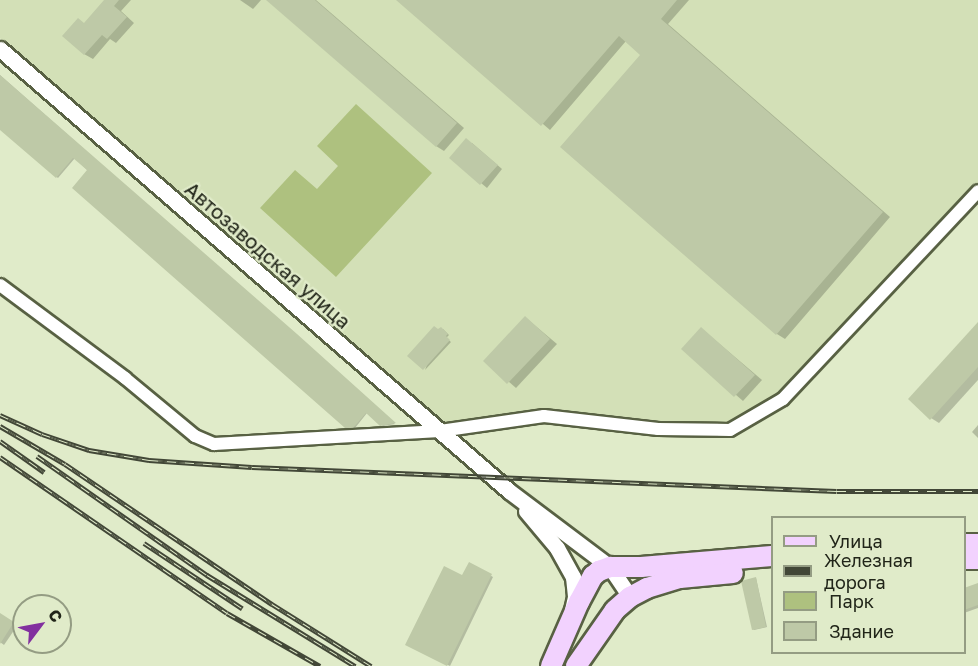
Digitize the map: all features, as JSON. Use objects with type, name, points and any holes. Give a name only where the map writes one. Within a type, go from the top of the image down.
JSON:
[{"type":"main road","points":[[551,666],[593,576],[610,567],[641,567],[771,556]]},
{"type":"main road","points":[[576,666],[615,610],[630,597],[647,588],[680,578],[771,569]]},
{"type":"street","name":"Автозаводская улица","points":[[0,49],[509,491]]},
{"type":"street","points":[[0,285],[125,378],[195,436],[208,443],[440,431],[544,416],[658,429],[730,430],[783,399],[978,191]]},
{"type":"street","points":[[509,491],[610,567],[630,597]]},
{"type":"street","points":[[509,491],[557,548],[573,577],[575,597],[569,627]]},
{"type":"street","points":[[594,553],[641,567]]},
{"type":"shaded area","points":[[0,0],[978,0],[978,184],[780,397],[730,426],[653,425],[544,413],[441,427],[0,38]]},
{"type":"green space","points":[[356,104],[432,173],[336,277],[260,208],[295,170],[317,189],[338,166],[317,146]]},
{"type":"building","points":[[104,0],[119,0],[114,6],[127,17],[107,39],[102,35],[84,55],[62,36],[78,18],[84,23]]},
{"type":"building","points":[[266,0],[315,0],[457,123],[436,147]]},
{"type":"building","points":[[396,0],[677,0],[661,19],[883,212],[776,335],[560,147],[640,55],[619,36],[541,126]]},
{"type":"building","points":[[0,75],[396,423],[380,426],[366,413],[353,428],[345,428],[72,188],[87,170],[73,158],[56,178],[0,130]]},
{"type":"building","points":[[466,138],[498,165],[480,185],[449,158]]},
{"type":"building","points":[[525,316],[550,339],[507,384],[483,361]]},
{"type":"building","points":[[978,322],[978,367],[930,420],[908,399]]},
{"type":"building","points":[[434,326],[438,329],[441,327],[450,340],[423,370],[407,356]]},
{"type":"building","points":[[701,327],[755,375],[734,397],[681,349]]},
{"type":"building","points":[[469,562],[492,574],[447,666],[405,645],[444,566],[462,575]]},
{"type":"building","points":[[756,577],[766,627],[752,630],[741,581]]},
{"type":"building","points":[[978,583],[978,605],[966,609],[966,587]]},
{"type":"building","points":[[0,613],[12,621],[12,625],[0,644]]},
{"type":"railway","points":[[0,415],[42,434],[89,450],[149,460],[252,467],[837,491],[978,491]]},
{"type":"railway","points":[[0,426],[65,464],[272,604],[371,666]]},
{"type":"railway","points":[[0,441],[44,472]]},
{"type":"railway","points":[[37,456],[207,575],[355,666]]},
{"type":"railway","points":[[0,457],[227,613],[320,666]]},
{"type":"railway","points":[[144,543],[242,608]]}]
